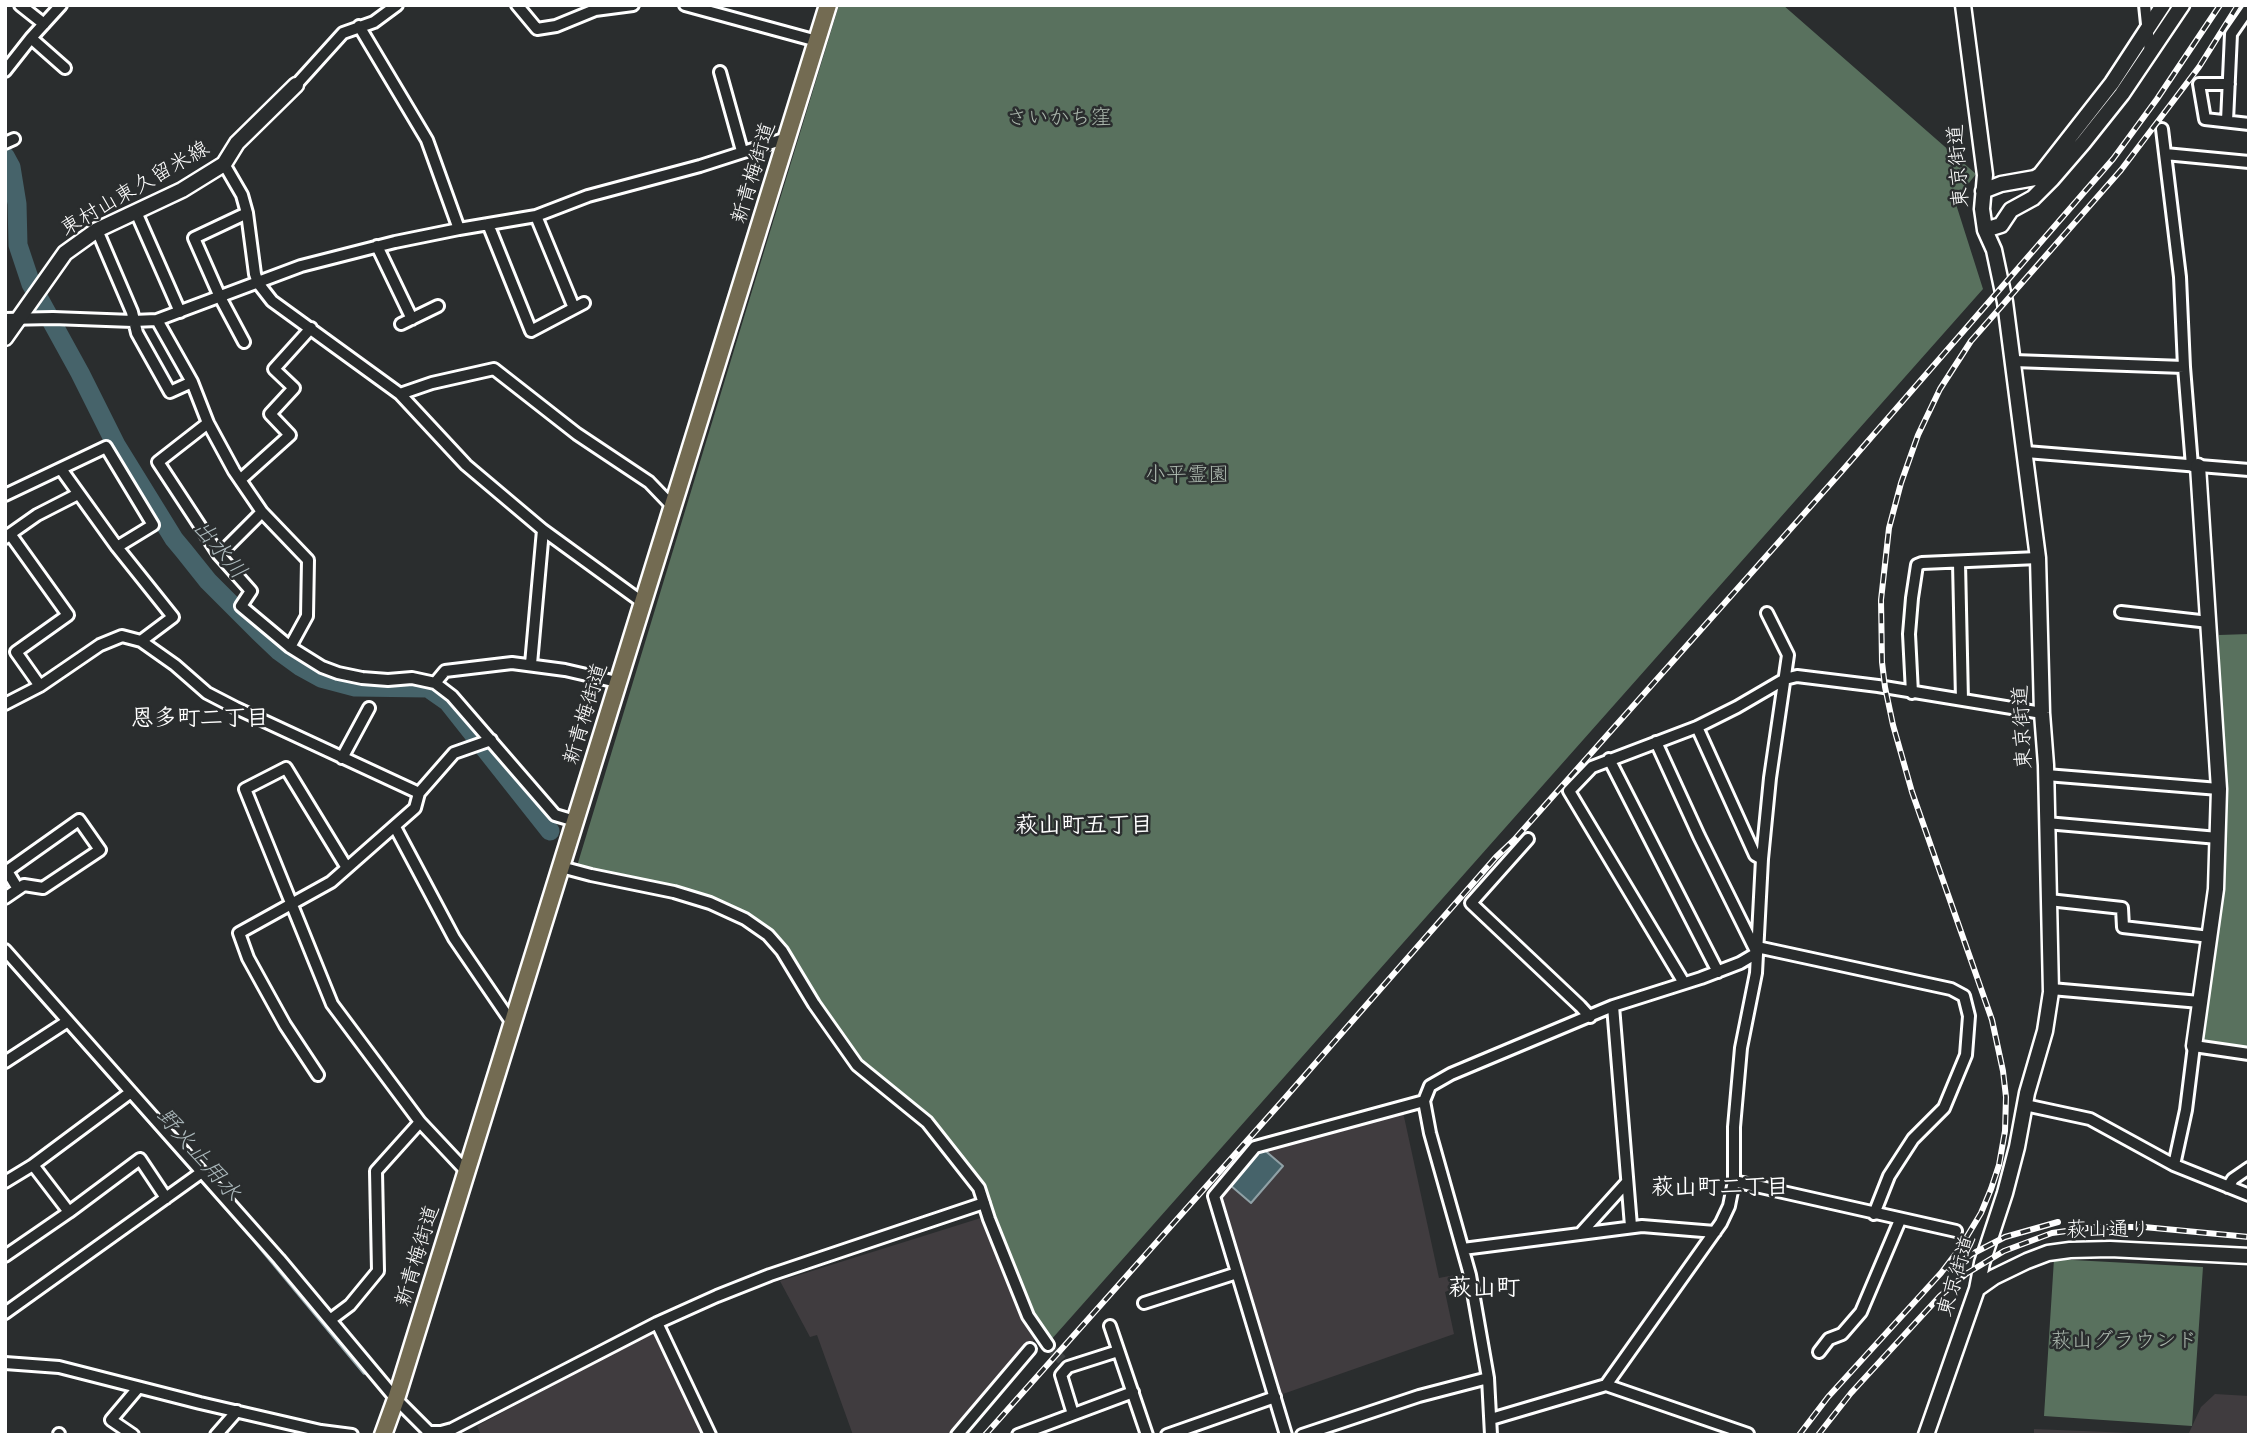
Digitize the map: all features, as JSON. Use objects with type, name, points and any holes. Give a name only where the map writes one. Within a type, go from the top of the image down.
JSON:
[{"type":"main road","name":"新青梅街道","points":[[383,1435],[828,5]]},
{"type":"street","points":[[20,5],[44,24]]},
{"type":"street","points":[[5,71],[61,5]]},
{"type":"street","points":[[296,85],[343,33],[374,22],[397,5]]},
{"type":"street","points":[[517,5],[537,29],[556,26],[595,10],[633,5]]},
{"type":"street","points":[[685,5],[817,41]]},
{"type":"street","name":"東京街道","points":[[1926,1435],[1977,1289],[1982,1263],[2017,1147],[2045,1031],[2051,989],[2038,558],[2014,361],[1994,250],[1985,230],[1982,209],[1984,176],[1964,5]]},
{"type":"street","points":[[2145,5],[2150,53]]},
{"type":"street","points":[[1983,191],[2040,175],[2112,83],[2164,5]]},
{"type":"street","points":[[1985,230],[2001,225],[2011,210],[2033,198],[2052,179],[2083,143],[2182,5]]},
{"type":"street","points":[[2228,121],[2231,34],[2249,8]]},
{"type":"street","points":[[359,26],[427,140],[459,229]]},
{"type":"street","points":[[31,38],[65,68]]},
{"type":"street","points":[[720,72],[743,151]]},
{"type":"street","points":[[2229,84],[2199,84],[2204,119],[2249,124]]},
{"type":"street","name":"東村山東久留米線","points":[[5,338],[12,320],[38,291],[65,253],[97,230],[182,190],[224,164],[237,143],[296,85]]},
{"type":"street","points":[[2162,129],[2180,277],[2183,368],[2195,466],[2208,622],[2218,789],[2216,889],[2186,1110],[2174,1165]]},
{"type":"street","points":[[12,320],[157,320],[301,267],[377,246],[536,216],[588,195],[700,166],[787,138]]},
{"type":"street","points":[[2165,154],[2249,162]]},
{"type":"street","points":[[224,164],[242,195],[258,283],[272,301],[400,394],[466,466],[543,530],[642,602]]},
{"type":"street","points":[[136,212],[180,312]]},
{"type":"street","points":[[244,342],[220,297],[194,238],[247,213]]},
{"type":"street","points":[[488,224],[531,331],[579,306],[536,216]]},
{"type":"street","points":[[97,230],[132,312],[137,333],[170,392],[192,382]]},
{"type":"street","points":[[377,246],[389,284],[406,321],[438,306]]},
{"type":"street","points":[[157,320],[192,382],[208,423],[234,471],[262,512],[308,560],[307,616],[290,647]]},
{"type":"street","points":[[240,480],[290,435],[270,414],[294,388],[274,369],[311,328]]},
{"type":"street","points":[[2014,361],[2183,368]]},
{"type":"street","points":[[400,394],[432,383],[494,369],[576,434],[649,482],[673,507]]},
{"type":"street","points":[[208,423],[158,462],[219,555],[251,591],[241,606],[290,647],[322,667],[338,673],[387,680],[421,679],[435,683],[452,696],[555,815],[575,821]]},
{"type":"street","points":[[5,495],[106,447],[153,525],[117,547]]},
{"type":"street","points":[[2026,452],[2249,470]]},
{"type":"street","points":[[61,469],[117,547],[173,617],[141,641]]},
{"type":"street","points":[[5,660],[68,614],[8,536],[37,515],[78,494]]},
{"type":"street","points":[[219,555],[262,512]]},
{"type":"street","points":[[531,664],[543,530]]},
{"type":"street","points":[[1912,693],[1909,634],[1917,565],[2038,558]]},
{"type":"street","points":[[1958,563],[1962,700]]},
{"type":"street","points":[[2121,612],[2208,622]]},
{"type":"street","points":[[1606,1385],[1715,1231],[1729,1206],[1734,1181],[1734,1127],[1741,1048],[1756,973],[1762,859],[1770,778],[1788,655],[1767,613]]},
{"type":"street","points":[[5,704],[40,686],[100,645],[122,636],[141,641],[175,665],[207,693],[270,726],[419,793]]},
{"type":"street","points":[[16,652],[40,686]]},
{"type":"street","points":[[435,683],[445,671],[512,663],[531,664],[617,682]]},
{"type":"street","points":[[1684,983],[1569,792],[1592,767],[1697,727],[1784,679],[1797,676],[2042,713]]},
{"type":"street","points":[[342,758],[369,708]]},
{"type":"street","points":[[1697,727],[1755,855],[1762,859]]},
{"type":"street","points":[[318,1075],[285,1025],[254,969],[239,933],[331,882],[415,808],[419,793],[454,753],[489,740]]},
{"type":"street","points":[[1656,741],[1699,836],[1757,950]]},
{"type":"street","points":[[1609,759],[1718,972]]},
{"type":"street","points":[[347,868],[286,768],[245,789],[332,1004],[420,1122],[466,1171]]},
{"type":"street","points":[[2046,775],[2218,789]]},
{"type":"street","points":[[5,898],[24,885],[43,888],[100,850],[79,820],[6,871],[18,888]]},
{"type":"street","points":[[2046,823],[2218,838]]},
{"type":"street","points":[[395,827],[454,938],[512,1023]]},
{"type":"street","points":[[1528,839],[1471,903],[1590,1017]]},
{"type":"street","points":[[561,867],[674,892],[710,903],[745,919],[768,935],[782,951],[814,1004],[857,1065],[927,1122],[979,1188],[1028,1316],[1048,1345]]},
{"type":"street","points":[[2049,900],[2122,908],[2123,927],[2210,937]]},
{"type":"street","points":[[1491,1435],[1488,1378],[1479,1319],[1464,1249],[1436,1157],[1424,1101],[1430,1086],[1451,1073],[1613,1006],[1718,972],[1740,963],[1757,950],[1951,989],[1965,996],[1969,1016],[1966,1055],[1944,1108],[1913,1139],[1889,1176],[1874,1214]]},
{"type":"street","points":[[6,951],[64,1023],[103,1062],[198,1175],[430,1434],[452,1429],[657,1323],[770,1275],[984,1203]]},
{"type":"street","points":[[2051,989],[2200,1002]]},
{"type":"street","points":[[1613,1006],[1631,1226]]},
{"type":"street","points":[[5,1062],[64,1023]]},
{"type":"street","points":[[2194,1046],[2249,1054]]},
{"type":"street","points":[[92,1070],[103,1062]]},
{"type":"street","points":[[5,1182],[33,1166],[130,1093]]},
{"type":"street","points":[[1286,1435],[1214,1196],[1255,1147],[1424,1101]]},
{"type":"street","points":[[2025,1105],[2090,1119],[2174,1165],[2249,1195]]},
{"type":"street","points":[[330,1320],[350,1305],[378,1271],[376,1171],[420,1122]]},
{"type":"street","points":[[5,1256],[140,1159],[166,1198]]},
{"type":"street","points":[[33,1166],[69,1212]]},
{"type":"street","points":[[2228,1187],[2233,1179],[2249,1168]]},
{"type":"street","points":[[5,1312],[198,1175]]},
{"type":"street","points":[[1734,1181],[1955,1231]]},
{"type":"street","points":[[1580,1234],[1627,1182]]},
{"type":"street","points":[[1819,1352],[1829,1339],[1842,1334],[1861,1312],[1900,1220]]},
{"type":"street","points":[[1464,1249],[1631,1226],[1715,1231]]},
{"type":"street","name":"萩山通り","points":[[1977,1289],[1994,1277],[2027,1261],[2048,1253],[2070,1250],[2110,1248],[2249,1256]]},
{"type":"street","points":[[1144,1303],[1237,1273]]},
{"type":"street","points":[[657,1323],[710,1435]]},
{"type":"street","points":[[1110,1326],[1147,1435]]},
{"type":"street","points":[[957,1435],[1030,1349]]},
{"type":"street","points":[[1073,1413],[1061,1375],[1065,1364],[1118,1351]]},
{"type":"street","points":[[5,1363],[59,1367],[320,1433],[352,1435]]},
{"type":"street","points":[[1302,1435],[1419,1396],[1488,1378]]},
{"type":"street","points":[[1491,1419],[1606,1385],[1748,1434]]},
{"type":"street","points":[[133,1435],[111,1420],[138,1388]]},
{"type":"street","points":[[1018,1435],[1133,1392]]},
{"type":"street","points":[[1167,1435],[1275,1397]]},
{"type":"street","points":[[216,1435],[237,1410]]},
{"type":"shaded area","points":[[1403,1112],[1439,1278],[1460,1274],[1462,1285],[1445,1292],[1454,1334],[1280,1395],[1218,1197],[1257,1150]]},
{"type":"shaded area","points":[[984,1217],[1038,1335],[953,1435],[853,1435],[817,1335],[810,1337],[780,1281]]},
{"type":"shaded area","points":[[656,1330],[703,1435],[481,1435],[477,1426]]},
{"type":"shaded area","points":[[2215,1394],[2249,1396],[2249,1435],[2188,1435],[2201,1407]]},
{"type":"shaded area","points":[[2034,1429],[2179,1435],[2034,1435]]},
{"type":"green space","name":"小平霊園","points":[[839,5],[1783,5],[1976,174],[1955,201],[1983,289],[1050,1341],[1031,1315],[992,1213],[986,1185],[930,1118],[859,1063],[828,1019],[785,947],[749,918],[577,866]]},
{"type":"green space","points":[[2249,634],[2249,1049],[2202,1042],[2224,867],[2219,635]]},
{"type":"green space","name":"萩山グラウンド","points":[[2054,1259],[2203,1267],[2192,1426],[2044,1416]]},
{"type":"water","points":[[1262,1148],[1283,1166],[1251,1203],[1230,1185]]},
{"type":"waterway","name":"出水川","points":[[5,156],[11,167],[17,204],[18,245],[31,284],[116,445],[174,539],[208,581],[279,651],[301,667],[321,678],[355,687],[428,688],[448,702],[550,831]]},
{"type":"waterway","name":"野火止用水","points":[[5,959],[252,1238],[364,1373]]},
{"type":"tunnel","points":[[1048,1345],[1062,1360]]},
{"type":"railway","points":[[985,1435],[1496,857],[1842,471],[2113,159],[2220,5]]},
{"type":"railway","points":[[1799,1435],[1828,1397],[1941,1273],[1960,1248],[1981,1213],[1991,1189],[1999,1165],[2005,1131],[2006,1097],[2003,1071],[1992,1020],[1912,792],[1885,687],[1881,600],[1889,528],[1901,483],[1918,435],[1940,389],[1971,341],[2121,170],[2199,67],[2238,5]]},
{"type":"railway","points":[[1950,1269],[2005,1237],[2058,1222]]},
{"type":"railway","points":[[1818,1435],[1851,1393],[1940,1296],[1966,1274],[2004,1251],[2052,1233],[2095,1227],[2144,1227],[2249,1237]]},
{"type":"district","name":"恩多町二丁目","points":[[200,719]]},
{"type":"district","name":"萩山町五丁目","points":[[1084,826]]},
{"type":"district","name":"萩山町二丁目","points":[[1720,1188]]},
{"type":"district","name":"萩山町","points":[[1484,1289]]},
{"type":"park label","name":"さいかち窪","points":[[1059,119]]}]
